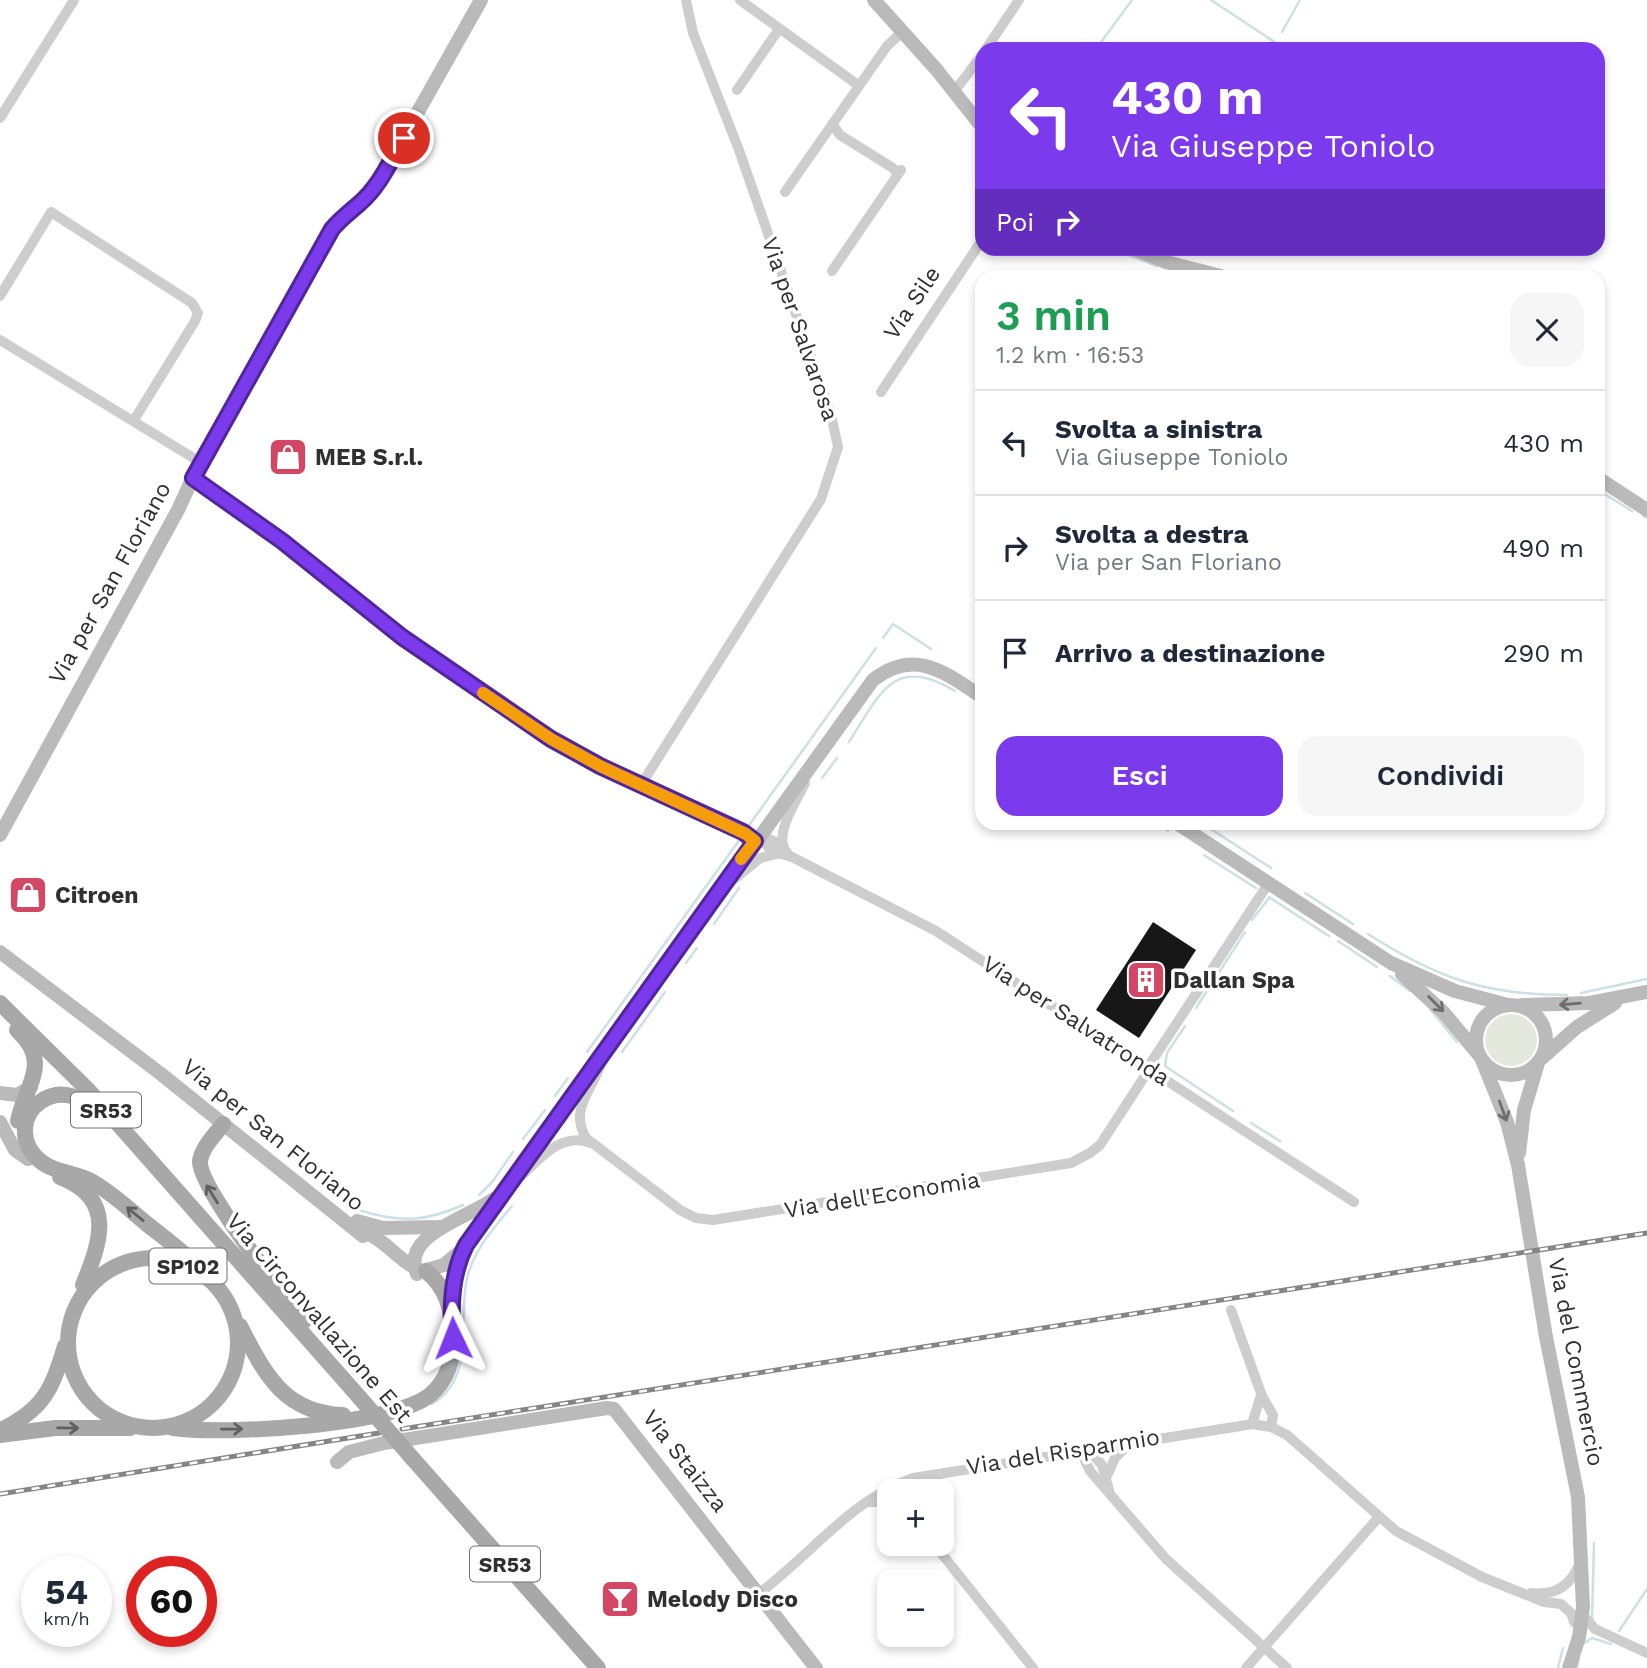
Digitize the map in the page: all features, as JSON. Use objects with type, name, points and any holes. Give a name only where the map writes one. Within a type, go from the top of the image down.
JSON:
[{"type":"main road","name":"Via Circonvallazione Est","points":[[0,1003],[75,1076],[598,1668]]},
{"type":"main road","points":[[0,1013],[25,1038],[32,1051],[35,1067],[31,1087],[19,1116],[19,1144],[40,1162],[83,1177],[100,1187],[183,1252],[204,1276]]},
{"type":"main road","points":[[79,1298],[99,1248],[97,1213],[89,1198],[74,1184],[42,1170],[28,1151],[26,1121],[34,1107],[50,1097],[70,1095],[87,1103],[131,1148],[163,1174]]},
{"type":"main road","points":[[223,1124],[202,1156],[200,1168],[208,1187],[356,1393]]},
{"type":"main road","name":"SP102","points":[[158,1258],[174,1261],[204,1276],[222,1293],[234,1314],[238,1329],[235,1367],[216,1401],[198,1415],[156,1427],[55,1428],[0,1433],[30,1413],[44,1399],[56,1377],[70,1319],[79,1298],[89,1284],[102,1273],[133,1259],[158,1258]]},
{"type":"main road","points":[[156,1427],[198,1430],[292,1426],[366,1416],[416,1403],[441,1383],[453,1353],[450,1314],[418,1269]]},
{"type":"main road","points":[[234,1314],[262,1368],[289,1397],[321,1413],[366,1416]]},
{"type":"main road","name":"SP102","points":[[67,1340],[73,1373],[90,1400],[117,1420],[156,1427]]},
{"type":"street","points":[[0,118],[74,0]]},
{"type":"street","name":"Via per San Floriano","points":[[0,835],[200,462],[332,229],[341,217],[361,203],[379,181],[481,0]]},
{"type":"street","name":"Via per Salvarosa","points":[[641,785],[821,499],[838,447],[831,415],[799,320],[739,150],[693,33],[686,0]]},
{"type":"street","points":[[740,0],[858,85]]},
{"type":"street","points":[[991,42],[1019,0]]},
{"type":"street","points":[[877,1],[975,118]]},
{"type":"street","points":[[737,90],[779,29]]},
{"type":"street","points":[[785,192],[858,85],[887,46],[902,32]]},
{"type":"street","points":[[954,92],[975,64]]},
{"type":"street","points":[[832,124],[840,135],[899,172],[832,271]]},
{"type":"street","points":[[0,296],[51,212],[192,303],[198,313],[195,321],[134,420]]},
{"type":"street","name":"Via Sile","points":[[881,392],[975,251]]},
{"type":"street","points":[[1154,256],[1199,270]]},
{"type":"street","points":[[0,340],[200,462]]},
{"type":"street","name":"Via per Salvatronda","points":[[193,478],[282,541],[342,591],[459,677],[551,739],[600,766],[757,838],[769,849],[925,924],[1354,1202]]},
{"type":"street","points":[[1605,483],[1647,510]]},
{"type":"street","points":[[590,1143],[575,1140],[559,1144],[501,1193],[481,1209],[423,1240],[418,1269],[446,1264],[466,1245],[501,1193],[870,682],[892,668],[914,664],[942,671],[975,692]]},
{"type":"street","points":[[719,890],[757,860],[784,854],[784,827],[815,758]]},
{"type":"street","points":[[1187,830],[1384,959],[1433,1001],[1494,1071],[1507,1075],[1521,1074],[1581,1024],[1626,998]]},
{"type":"street","name":"Via dell'Economia","points":[[590,1143],[690,1216],[706,1220],[1071,1164],[1100,1145],[1268,884]]},
{"type":"street","name":"Via per San Floriano","points":[[0,952],[327,1204],[418,1269]]},
{"type":"street","points":[[1384,959],[1455,991],[1532,1012],[1541,1023],[1546,1043],[1539,1061]]},
{"type":"street","points":[[1481,1059],[1476,1039],[1482,1021],[1496,1009],[1626,998],[1647,992]]},
{"type":"street","points":[[590,1143],[581,1128],[579,1108],[596,1078],[607,1049]]},
{"type":"street","name":"Via del Commercio","points":[[1481,1059],[1505,1117],[1518,1165],[1546,1337],[1575,1479],[1581,1562],[1579,1637],[1567,1668]]},
{"type":"street","name":"Via del Commercio","points":[[1518,1165],[1524,1110],[1539,1061]]},
{"type":"street","points":[[0,1093],[17,1095],[31,1087]]},
{"type":"street","points":[[0,1122],[15,1150],[28,1151]]},
{"type":"street","points":[[327,1204],[352,1222],[390,1229],[449,1225]]},
{"type":"street","points":[[450,1314],[456,1272],[466,1245]]},
{"type":"street","points":[[1231,1310],[1261,1391],[1274,1417],[1271,1427]]},
{"type":"street","points":[[1261,1391],[1261,1399],[1252,1424],[1271,1427],[1291,1438],[1378,1518],[1403,1536],[1468,1570],[1544,1602],[1561,1604],[1590,1625],[1647,1653]]},
{"type":"street","name":"Via Staizza","points":[[337,1462],[349,1452],[384,1443],[613,1408],[816,1668]]},
{"type":"street","name":"Via del Risparmio","points":[[922,1479],[943,1472],[1252,1424]]},
{"type":"street","points":[[1106,1479],[1115,1458],[1124,1447],[1136,1440]]},
{"type":"street","points":[[1084,1449],[1100,1460],[1111,1494]]},
{"type":"street","points":[[1084,1449],[1090,1471],[1176,1569],[1287,1668]]},
{"type":"street","points":[[932,1479],[943,1472]]},
{"type":"street","name":"Via del Risparmio","points":[[758,1594],[864,1503],[877,1497]]},
{"type":"street","points":[[864,1503],[877,1502]]},
{"type":"street","points":[[1247,1668],[1378,1518]]},
{"type":"street","points":[[944,1556],[1033,1668]]},
{"type":"street","points":[[1523,1592],[1546,1594],[1560,1589],[1574,1576],[1581,1562]]},
{"type":"street","name":"Via del Commercio","points":[[1567,1668],[1578,1617]]},
{"type":"street","points":[[1579,1637],[1585,1632],[1603,1632]]},
{"type":"shaded area","points":[[1511,1014],[1530,1021],[1537,1040],[1530,1059],[1511,1066],[1492,1059],[1485,1040],[1492,1021]]},
{"type":"building","name":"Dallan Spa","points":[[1153,922],[1196,950],[1139,1038],[1096,1010]]},
{"type":"waterway","points":[[1101,42],[1132,0]]},
{"type":"waterway","points":[[1211,0],[1274,42]]},
{"type":"waterway","points":[[1282,32],[1300,0]]},
{"type":"waterway","points":[[1131,256],[1157,266]]},
{"type":"waterway","points":[[1605,494],[1632,511]]},
{"type":"waterway","points":[[1643,516],[1647,518]]},
{"type":"waterway","points":[[883,638],[893,624],[931,649]]},
{"type":"waterway","points":[[747,828],[876,648]]},
{"type":"waterway","points":[[849,742],[880,695],[902,678],[917,677],[934,681],[955,691]]},
{"type":"waterway","points":[[822,778],[837,758]]},
{"type":"waterway","points":[[1212,830],[1271,868]]},
{"type":"waterway","points":[[587,1052],[740,839]]},
{"type":"waterway","points":[[1204,855],[1256,888]]},
{"type":"waterway","points":[[714,924],[739,888]]},
{"type":"waterway","points":[[1305,893],[1353,924]]},
{"type":"waterway","points":[[1269,897],[1329,936]]},
{"type":"waterway","points":[[1252,920],[1269,898]]},
{"type":"waterway","points":[[1196,1008],[1245,932]]},
{"type":"waterway","points":[[1368,934],[1417,962],[1462,981],[1511,992],[1567,995]]},
{"type":"waterway","points":[[1338,941],[1377,967]]},
{"type":"waterway","points":[[686,963],[697,948]]},
{"type":"waterway","points":[[1390,976],[1410,991]]},
{"type":"waterway","points":[[1581,993],[1647,979]]},
{"type":"waterway","points":[[622,1052],[665,992]]},
{"type":"waterway","points":[[1430,1009],[1457,1042]]},
{"type":"waterway","points":[[1185,1026],[1167,1053],[1165,1066],[1233,1111]]},
{"type":"waterway","points":[[555,1096],[568,1078]]},
{"type":"waterway","points":[[523,1139],[545,1110]]},
{"type":"waterway","points":[[1251,1123],[1280,1141]]},
{"type":"waterway","points":[[479,1195],[493,1181],[513,1152]]},
{"type":"waterway","points":[[359,1210],[387,1217],[412,1219],[436,1215],[463,1205]]},
{"type":"waterway","points":[[432,1404],[446,1392],[455,1378],[460,1362],[465,1291],[471,1264],[486,1238],[512,1206]]},
{"type":"waterway","points":[[1592,1620],[1594,1543]]},
{"type":"waterway","points":[[1619,1631],[1647,1589]]},
{"type":"waterway","points":[[1583,1644],[1592,1638],[1611,1644]]},
{"type":"waterway","points":[[1558,1668],[1563,1648]]},
{"type":"waterway","points":[[1577,1668],[1579,1658]]},
{"type":"railway","points":[[402,1429],[1647,1233]]},
{"type":"railway","points":[[0,1494],[379,1433]]},
{"type":"slow traffic","points":[[483,693],[551,739],[600,766],[746,834],[755,841],[741,859]]},
{"type":"place","name":"MEB S.r.l.","points":[[288,457]]},
{"type":"place","name":"Citroen","points":[[28,895]]},
{"type":"place","name":"Dallan Spa","points":[[1146,980]]},
{"type":"place","name":"Melody Disco","points":[[620,1599]]},
{"type":"route","points":[[404,138],[379,181],[361,203],[341,217],[332,229],[193,478],[282,541],[402,637],[551,739],[600,766],[743,832],[755,841],[466,1245],[456,1272],[450,1312],[453,1338]]}]
